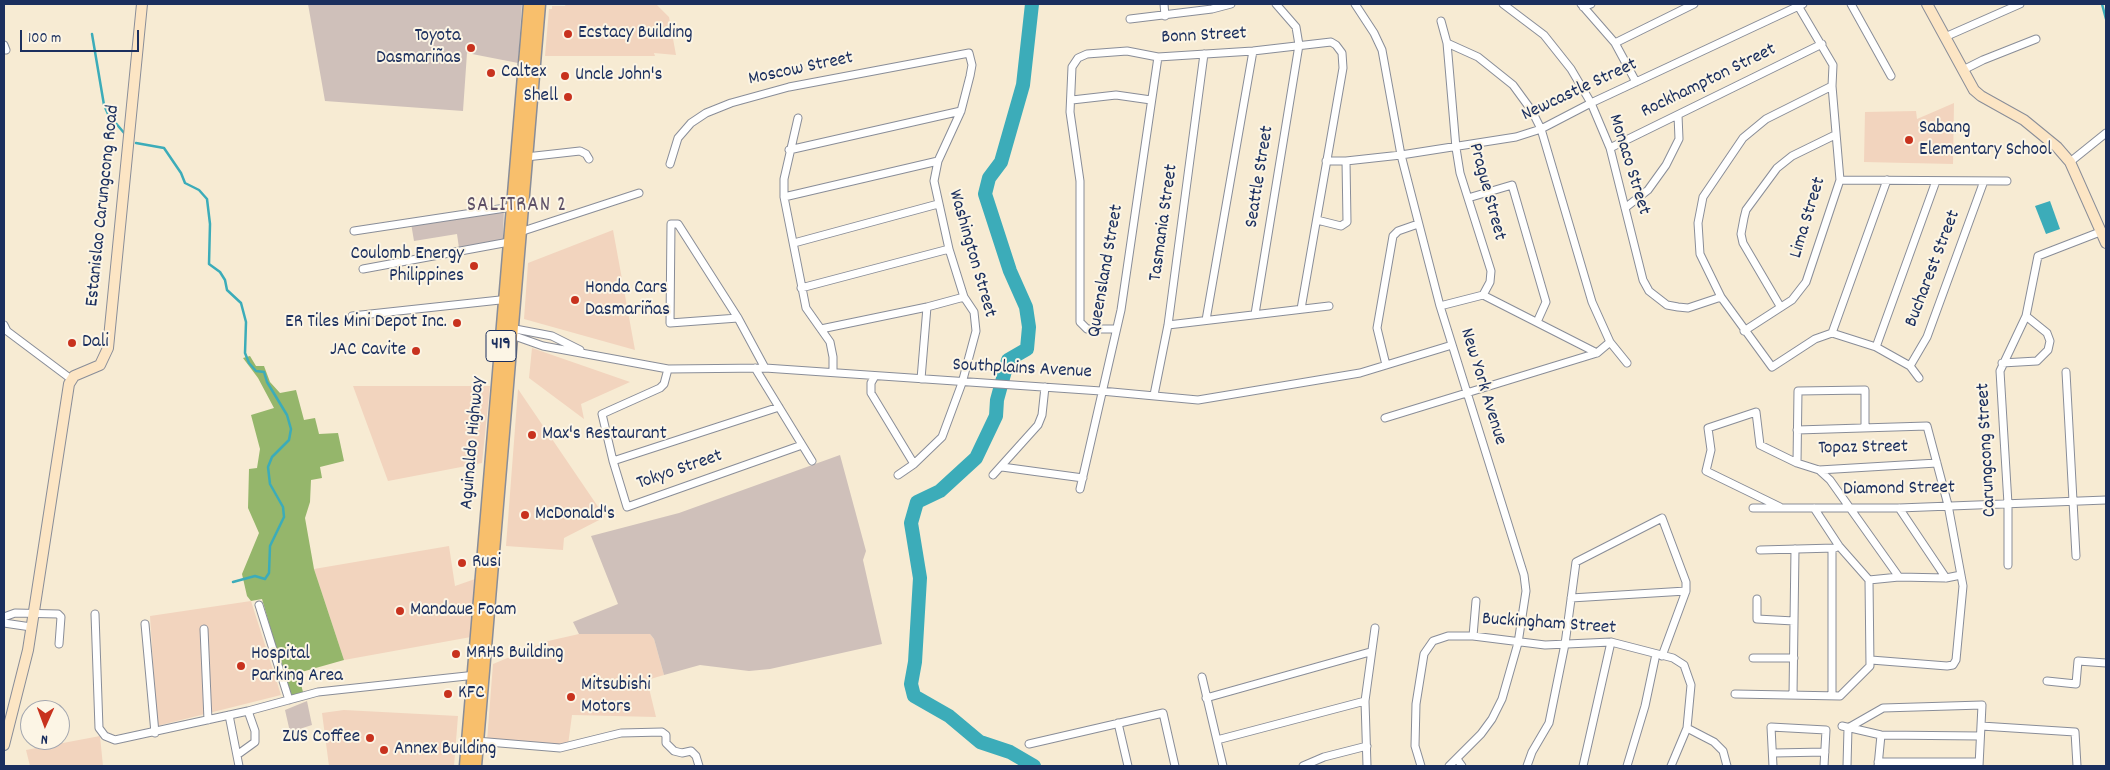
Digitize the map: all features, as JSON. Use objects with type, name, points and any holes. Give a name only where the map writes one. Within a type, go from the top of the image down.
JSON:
[{"type":"highway","name":"Aguinaldo Highway","points":[[466,766],[472,741],[509,331],[509,242],[530,4]]},
{"type":"highway","name":"Aguinaldo Highway","points":[[510,301],[520,232],[539,4]]},
{"type":"highway","name":"Aguinaldo Highway","points":[[472,741],[475,766]]},
{"type":"street","name":"Estanislao Carungcong Road","points":[[71,379],[100,365],[108,348],[142,4]]},
{"type":"street","points":[[1164,4],[1165,16]]},
{"type":"street","points":[[1130,19],[1165,16],[1212,9],[1231,4]]},
{"type":"street","points":[[1276,4],[1296,27],[1299,45]]},
{"type":"street","name":"New York Avenue","points":[[1354,4],[1374,33],[1382,50],[1401,155],[1418,224],[1466,394],[1524,575],[1526,591],[1518,643],[1502,699],[1492,719],[1457,759],[1448,766]]},
{"type":"street","name":"Monaco Street","points":[[1503,4],[1544,35],[1571,69],[1591,103],[1610,148],[1643,280],[1649,291],[1667,305],[1688,308],[1721,298]]},
{"type":"street","points":[[1591,4],[1582,6],[1615,43],[1636,82]]},
{"type":"street","points":[[1615,43],[1694,4]]},
{"type":"street","points":[[1851,4],[1890,76]]},
{"type":"street","points":[[1926,4],[1974,90],[1981,96],[2024,120],[2056,147],[2070,162],[2106,243]]},
{"type":"street","points":[[1945,37],[2020,4]]},
{"type":"street","name":"Newcastle Street","points":[[1326,161],[1346,162],[1456,148],[1516,137],[1540,129],[1799,5]]},
{"type":"street","name":"Lima Street","points":[[1744,331],[1792,300],[1806,282],[1840,180],[1832,86],[1833,65],[1799,5]]},
{"type":"street","name":"Prague Street","points":[[1441,21],[1447,43],[1460,174],[1491,271],[1490,282],[1483,295]]},
{"type":"street","points":[[1963,70],[2036,39]]},
{"type":"street","name":"Bonn Street","points":[[1115,329],[1087,329],[1080,322],[1080,181],[1071,123],[1072,68],[1078,58],[1087,54],[1127,51],[1158,57],[1253,51],[1331,42],[1336,45],[1342,53],[1343,68],[1301,309]]},
{"type":"street","points":[[1447,43],[1478,57],[1513,85],[1532,111],[1540,129],[1592,302],[1610,342],[1627,362]]},
{"type":"street","name":"Rockhampton Street","points":[[1610,148],[1822,44]]},
{"type":"street","name":"Seattle Street","points":[[1255,314],[1299,45]]},
{"type":"street","points":[[1206,320],[1253,51]]},
{"type":"street","name":"Washington Street","points":[[898,476],[914,464],[942,437],[962,383],[976,331],[974,312],[964,297],[949,250],[934,181],[938,161],[961,111],[972,65],[969,53]]},
{"type":"street","name":"Moscow Street","points":[[670,164],[678,138],[691,122],[706,113],[731,103],[789,87],[969,53]]},
{"type":"street","name":"Tasmania Street","points":[[1154,395],[1168,325],[1204,54]]},
{"type":"street","name":"Queensland Street","points":[[1080,489],[1120,310],[1158,57]]},
{"type":"street","points":[[1832,86],[1766,118],[1751,130],[1708,186],[1700,208],[1697,238],[1703,262],[1721,298],[1772,368],[1815,339],[1832,333],[1876,347],[1910,366],[1920,378]]},
{"type":"street","points":[[1072,100],[1116,95],[1151,100]]},
{"type":"street","points":[[789,150],[961,111]]},
{"type":"street","points":[[1625,208],[1648,190],[1666,165],[1679,139],[1678,115]]},
{"type":"street","points":[[798,118],[789,150],[784,179],[784,197],[806,308],[821,329],[832,350],[833,372]]},
{"type":"street","points":[[2070,162],[2106,132]]},
{"type":"street","points":[[1780,306],[1743,243],[1746,210],[1777,168],[1792,156],[1836,135]]},
{"type":"street","points":[[526,157],[580,151],[586,154],[589,159]]},
{"type":"street","points":[[784,197],[938,161]]},
{"type":"street","points":[[1317,220],[1341,226],[1347,222],[1346,162]]},
{"type":"street","points":[[1840,180],[2007,181]]},
{"type":"street","points":[[1832,333],[1887,180]]},
{"type":"street","points":[[1876,347],[1936,181]]},
{"type":"street","name":"Bucharest Street","points":[[1910,366],[1927,337],[1984,181]]},
{"type":"street","points":[[1468,198],[1512,185],[1546,302],[1537,322]]},
{"type":"street","points":[[520,232],[639,193]]},
{"type":"street","points":[[794,243],[938,204]]},
{"type":"street","points":[[354,231],[512,208]]},
{"type":"street","points":[[738,318],[670,323],[671,224],[678,224],[738,318],[765,368]]},
{"type":"street","points":[[1386,365],[1378,328],[1394,236],[1398,231],[1418,224]]},
{"type":"street","name":"Carungcong Street","points":[[2008,565],[2008,504],[2000,371],[2002,363],[2026,316],[2038,256],[2100,232]]},
{"type":"street","points":[[363,269],[509,242]]},
{"type":"street","points":[[801,288],[949,250]]},
{"type":"street","points":[[1440,306],[1483,295],[1597,353]]},
{"type":"street","points":[[821,329],[927,307],[964,297]]},
{"type":"street","points":[[352,316],[510,301]]},
{"type":"street","points":[[1168,325],[1329,306]]},
{"type":"street","points":[[921,379],[927,307]]},
{"type":"street","points":[[2002,363],[2037,361],[2048,350],[2050,341],[2047,333],[2026,316]]},
{"type":"street","points":[[4,745],[26,660],[71,379],[5,329]]},
{"type":"street","name":"Southplains Avenue","points":[[509,331],[543,346],[585,352],[668,369],[765,368],[976,384],[1101,391],[1198,400],[1360,373],[1452,345]]},
{"type":"street","name":"Southplains Avenue","points":[[509,331],[552,336],[585,352]]},
{"type":"street","points":[[1384,418],[1597,353],[1610,342]]},
{"type":"street","points":[[755,368],[812,461]]},
{"type":"street","name":"Tokyo Street","points":[[668,369],[664,384],[660,388],[602,414],[613,461],[627,507],[802,445]]},
{"type":"street","points":[[2066,372],[2076,556]]},
{"type":"street","points":[[875,376],[871,383],[871,393],[914,464]]},
{"type":"street","points":[[993,475],[1038,426],[1042,415],[1045,387]]},
{"type":"street","points":[[1797,463],[1798,391],[1865,390],[1865,428]]},
{"type":"street","points":[[613,461],[779,407]]},
{"type":"street","name":"Topaz Street","points":[[1780,507],[1706,471],[1711,450],[1708,428],[1756,412],[1760,446],[1797,463],[1819,470],[1937,463]]},
{"type":"street","points":[[1797,430],[1927,426],[1948,505],[1964,586],[1956,660],[1953,665],[1947,666],[1870,660]]},
{"type":"street","points":[[1002,467],[1082,478]]},
{"type":"street","points":[[1819,470],[1830,480],[1900,577]]},
{"type":"street","name":"Diamond Street","points":[[1752,508],[1900,508],[2106,500]]},
{"type":"street","points":[[1734,694],[1840,696],[1867,670],[1870,660],[1869,580],[1835,548],[1814,508]]},
{"type":"street","points":[[1900,508],[1946,578]]},
{"type":"street","points":[[1527,766],[1532,752],[1549,723],[1565,644],[1576,562],[1662,518],[1686,582],[1686,591],[1659,655],[1627,766]]},
{"type":"street","points":[[1760,550],[1835,548]]},
{"type":"street","points":[[1832,696],[1835,548]]},
{"type":"street","points":[[1793,695],[1795,550]]},
{"type":"street","points":[[1869,580],[1900,577],[1946,578],[1961,575]]},
{"type":"street","points":[[1571,598],[1686,591]]},
{"type":"street","points":[[1756,599],[1757,620],[1794,621]]},
{"type":"street","points":[[1473,636],[1476,601]]},
{"type":"street","points":[[259,605],[289,700]]},
{"type":"street","points":[[4,617],[8,614],[42,612],[60,616],[59,644]]},
{"type":"street","points":[[95,614],[99,728],[110,739],[121,741],[248,711],[318,692],[478,675]]},
{"type":"street","points":[[4,623],[31,627]]},
{"type":"street","points":[[145,624],[155,733]]},
{"type":"street","points":[[1367,766],[1365,701],[1370,652],[1375,628]]},
{"type":"street","points":[[204,629],[208,720]]},
{"type":"street","name":"Buckingham Street","points":[[1421,766],[1415,746],[1416,704],[1424,654],[1433,641],[1448,636],[1473,636],[1518,643],[1565,644],[1611,642],[1673,658],[1684,665],[1688,672],[1691,685],[1691,703],[1687,728],[1671,766]]},
{"type":"street","points":[[1583,766],[1611,642]]},
{"type":"street","points":[[1206,698],[1370,652]]},
{"type":"street","points":[[1753,658],[1794,658]]},
{"type":"street","points":[[2047,681],[2076,684],[2078,661],[2106,663]]},
{"type":"street","points":[[1202,676],[1223,766]]},
{"type":"street","points":[[1217,740],[1365,701]]},
{"type":"street","points":[[1845,727],[1883,708],[1982,705],[1979,764],[1878,764],[1881,736]]},
{"type":"street","points":[[237,755],[255,742],[255,731],[248,711]]},
{"type":"street","points":[[1029,744],[1163,713],[1175,766]]},
{"type":"street","points":[[229,715],[239,766]]},
{"type":"street","points":[[1118,723],[1128,766]]},
{"type":"street","points":[[1981,726],[2075,732],[2077,766]]},
{"type":"street","points":[[1845,727],[1881,736],[1980,736]]},
{"type":"street","points":[[1845,727],[1847,766]]},
{"type":"street","points":[[1687,728],[1714,742],[1723,751],[1727,766]]},
{"type":"street","points":[[1773,766],[1774,753],[1771,728],[1826,730],[1824,766]]},
{"type":"street","points":[[472,741],[560,748],[621,733],[662,732],[666,736],[666,743],[674,751],[682,753],[691,751],[696,756],[699,766]]},
{"type":"street","points":[[1303,766],[1324,757],[1367,746]]},
{"type":"street","points":[[1774,753],[1825,752]]},
{"type":"street","points":[[1457,759],[1462,766]]},
{"type":"shaded area","name":"Toyota Dasmariñas","points":[[308,4],[522,4],[518,63],[467,53],[463,111],[325,101]]},
{"type":"shaded area","points":[[566,4],[656,4],[669,17],[676,55],[654,53],[655,56],[545,56],[549,9],[552,9],[552,6],[565,6]]},
{"type":"shaded area","name":"Sabang Elementary School","points":[[1954,103],[1953,164],[1864,162],[1865,112],[1916,111],[1917,119]]},
{"type":"shaded area","points":[[504,208],[503,240],[459,248],[457,234],[414,241],[411,223]]},
{"type":"shaded area","name":"Honda Cars Dasmariñas","points":[[613,230],[635,350],[524,319],[528,263]]},
{"type":"shaded area","points":[[532,348],[630,382],[581,404],[584,419],[529,378]]},
{"type":"shaded area","points":[[353,386],[490,386],[482,463],[388,481]]},
{"type":"shaded area","name":"Max's Restaurant","points":[[518,389],[605,517],[564,538],[563,550],[506,546]]},
{"type":"shaded area","name":"Mitsubishi Motors","points":[[840,455],[866,551],[863,560],[882,644],[770,669],[749,671],[700,665],[664,675],[654,639],[650,634],[579,634],[573,622],[618,604],[591,536],[679,513]]},
{"type":"shaded area","name":"Mandaue Foam","points":[[449,546],[455,586],[475,579],[471,637],[344,660],[314,569]]},
{"type":"shaded area","points":[[251,601],[281,695],[157,726],[150,616]]},
{"type":"shaded area","name":"Mitsubishi Motors","points":[[579,634],[650,634],[654,639],[664,675],[647,680],[656,717],[572,715],[568,745],[487,741],[493,664],[548,641]]},
{"type":"shaded area","points":[[307,701],[312,725],[290,732],[285,710]]},
{"type":"shaded area","points":[[344,710],[458,716],[454,766],[329,766],[322,713]]},
{"type":"shaded area","points":[[100,736],[103,766],[30,766],[26,750],[70,750],[70,742]]},
{"type":"green space","points":[[250,356],[256,366],[264,366],[270,382],[280,393],[296,390],[304,420],[315,418],[319,434],[338,433],[344,461],[320,467],[322,478],[311,480],[310,502],[305,518],[314,569],[344,660],[298,673],[303,692],[290,696],[262,599],[251,601],[247,596],[242,574],[259,533],[248,508],[249,469],[257,468],[260,449],[251,415],[274,408],[258,378],[243,358]]},
{"type":"water","points":[[2050,201],[2060,229],[2046,234],[2035,206]]},
{"type":"waterway","points":[[1032,4],[1023,85],[1001,162],[989,178],[985,194],[1010,271],[1026,307],[1029,327],[1027,349],[1008,360],[997,400],[996,416],[976,458],[940,491],[917,502],[911,523],[920,578],[915,662],[911,684],[914,696],[949,716],[980,742],[1010,752],[1034,766]]},
{"type":"waterway","points":[[2102,4],[2106,19]]},
{"type":"waterway","points":[[92,34],[104,105],[108,114],[125,134]]},
{"type":"waterway","points":[[136,143],[164,148],[181,173],[185,183],[199,190],[207,199],[210,224],[209,264],[220,272],[225,280],[227,290],[241,303],[246,322],[245,353],[249,363],[256,371],[264,372],[267,382],[287,415],[291,429],[289,440],[272,457],[268,467],[270,484],[283,507],[284,517],[270,546],[269,573],[265,579],[255,576],[233,582]]},
{"type":"place","name":"Ecstacy Building","points":[[568,34]]},
{"type":"place","name":"Toyota Dasmariñas","points":[[471,48]]},
{"type":"place","name":"Caltex","points":[[491,73]]},
{"type":"place","name":"Uncle John's","points":[[565,76]]},
{"type":"place","name":"Shell","points":[[568,97]]},
{"type":"place","name":"Sabang Elementary School","points":[[1909,140]]},
{"type":"place","name":"Coulomb Energy Philippines","points":[[474,266]]},
{"type":"place","name":"Honda Cars Dasmariñas","points":[[575,300]]},
{"type":"place","name":"ER Tiles Mini Depot Inc.","points":[[457,323]]},
{"type":"place","name":"Dali","points":[[72,343]]},
{"type":"place","name":"JAC Cavite","points":[[416,351]]},
{"type":"place","name":"Max's Restaurant","points":[[532,435]]},
{"type":"place","name":"McDonald's","points":[[525,515]]},
{"type":"place","name":"Rusi","points":[[462,563]]},
{"type":"place","name":"Mandaue Foam","points":[[400,611]]},
{"type":"place","name":"MRHS Building","points":[[456,654]]},
{"type":"place","name":"Hospital Parking Area","points":[[241,666]]},
{"type":"place","name":"KFC","points":[[448,694]]},
{"type":"place","name":"Mitsubishi Motors","points":[[571,697]]},
{"type":"place","name":"ZUS Coffee","points":[[370,738]]},
{"type":"place","name":"Annex Building","points":[[384,750]]},
{"type":"district","name":"SALITRAN 2","points":[[517,207]]}]
